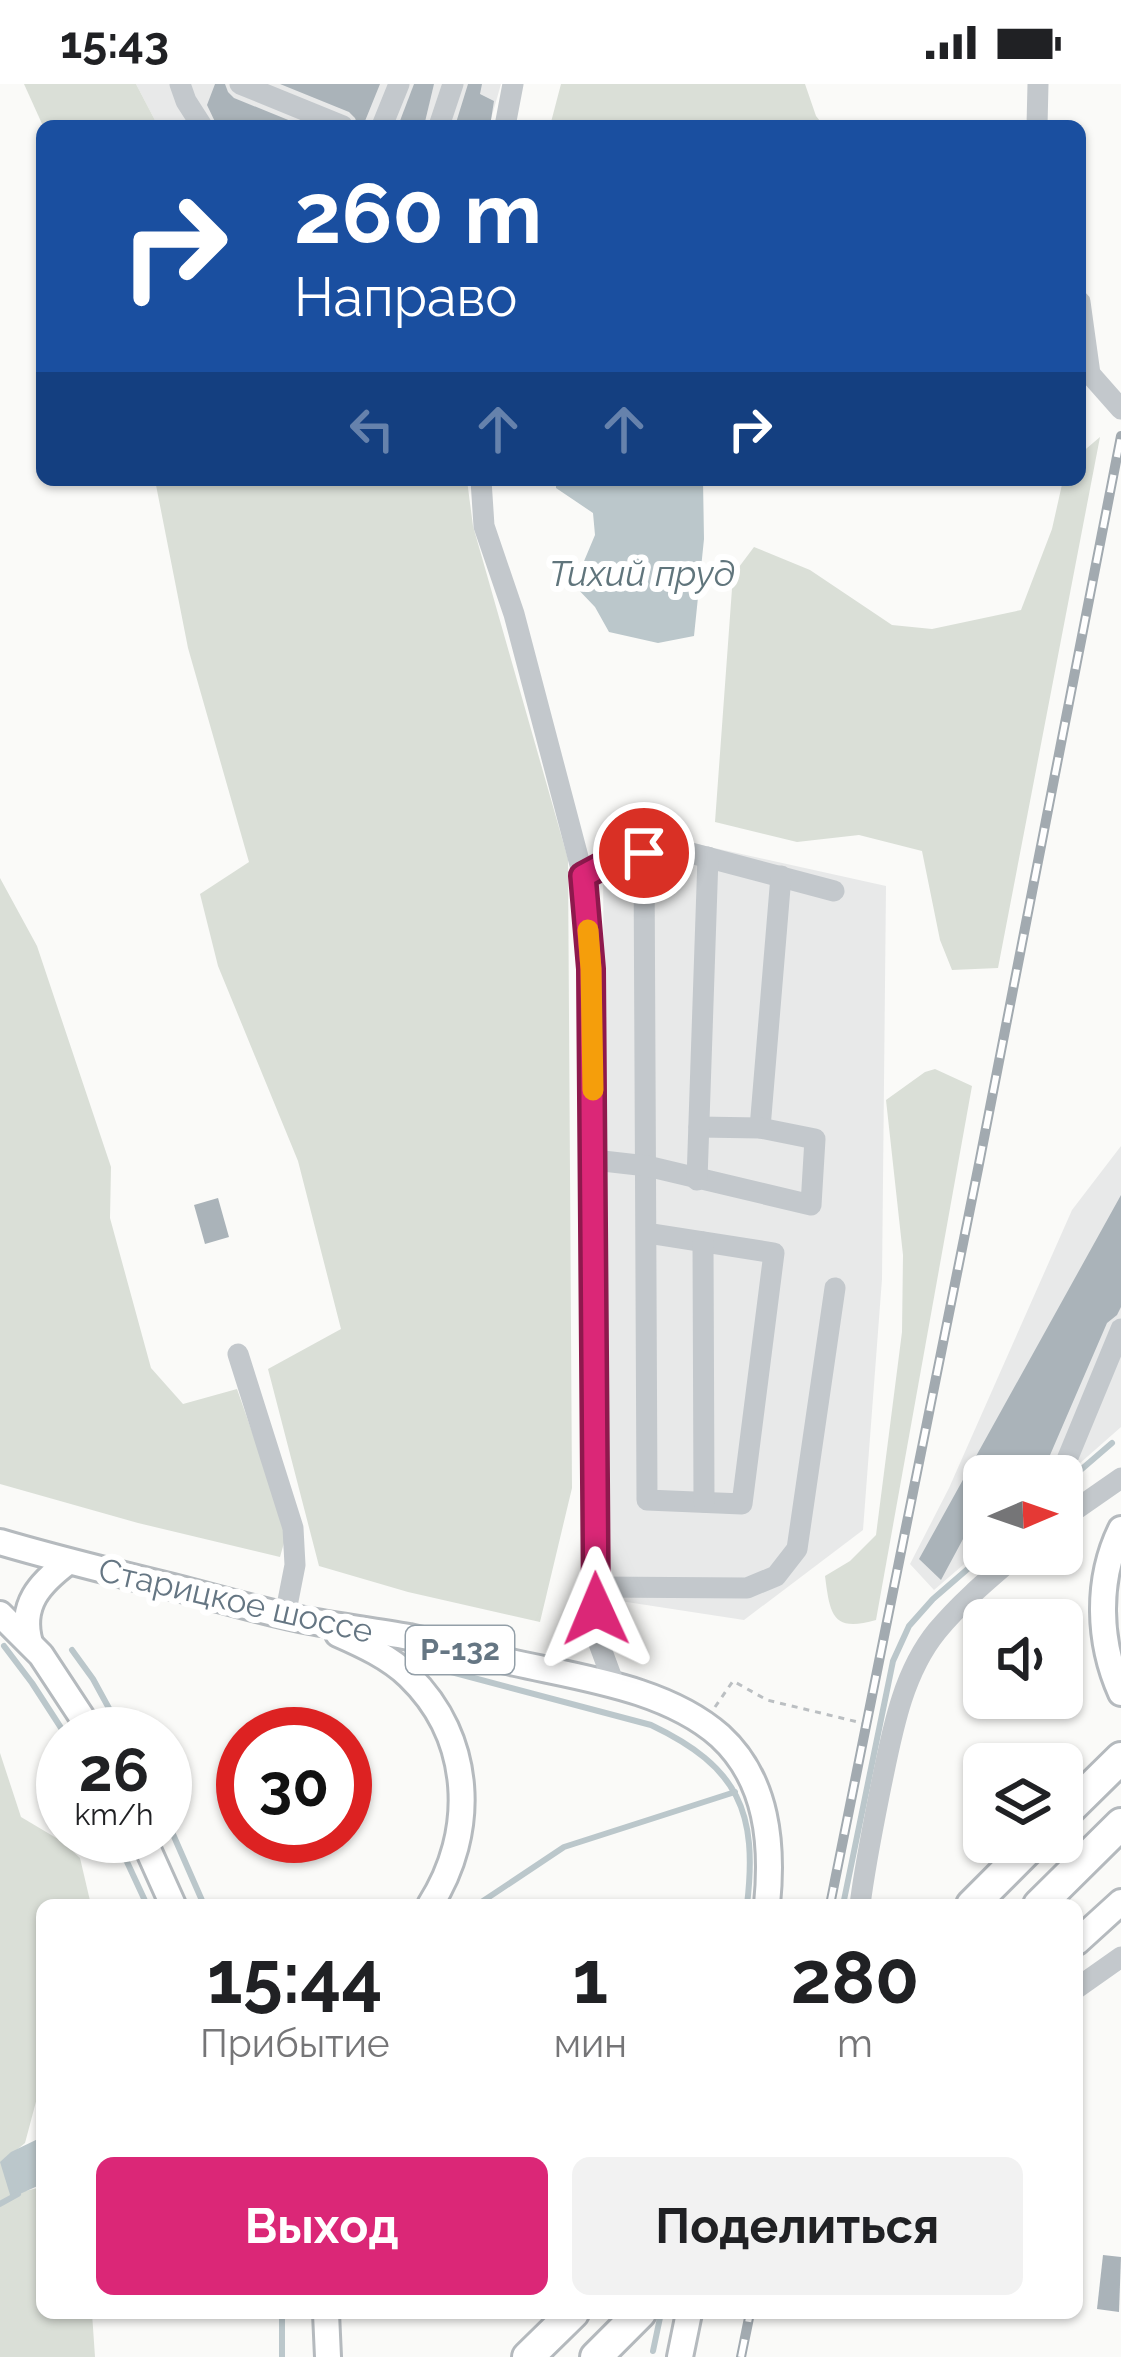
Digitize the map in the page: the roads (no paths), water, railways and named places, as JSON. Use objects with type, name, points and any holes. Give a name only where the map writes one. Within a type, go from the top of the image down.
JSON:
[{"type":"highway","points":[[1083,1795],[1121,1758]]},
{"type":"highway","points":[[1045,1899],[1121,1824]]},
{"type":"highway","points":[[978,1899],[1014,1863]]},
{"type":"highway","points":[[528,2357],[567,2319]]},
{"type":"highway","points":[[606,2347],[634,2319]]},
{"type":"main road","points":[[1121,1529],[1106,1572],[1103,1605],[1108,1658],[1121,1693]]},
{"type":"main road","name":"Старицкое шоссе","points":[[0,1542],[296,1618],[410,1637],[614,1684],[678,1709],[719,1736],[740,1758],[754,1784],[771,1856],[767,1899]]},
{"type":"main road","points":[[30,1643],[26,1624],[32,1599],[41,1584],[68,1562]]},
{"type":"main road","points":[[0,1614],[30,1643],[76,1707]]},
{"type":"main road","points":[[296,1618],[360,1644],[398,1667],[437,1712],[452,1741],[461,1774],[461,1827],[454,1856],[433,1899]]},
{"type":"main road","points":[[154,1863],[170,1899]]},
{"type":"main road","points":[[1083,1937],[1121,1902]]},
{"type":"main road","points":[[326,2319],[328,2357]]},
{"type":"main road","points":[[680,2357],[688,2319]]},
{"type":"street","points":[[180,84],[198,120]]},
{"type":"street","points":[[240,84],[328,120]]},
{"type":"street","points":[[384,120],[399,84]]},
{"type":"street","points":[[442,120],[453,84]]},
{"type":"street","points":[[506,120],[513,84]]},
{"type":"street","points":[[1037,120],[1038,84]]},
{"type":"street","points":[[1086,345],[1090,374],[1121,409]]},
{"type":"street","points":[[481,486],[484,526],[514,614],[583,876],[591,969],[597,1638],[614,1684]]},
{"type":"street","points":[[583,876],[624,854],[687,852],[834,891]]},
{"type":"street","points":[[644,853],[647,1500],[742,1504],[774,1253],[647,1233]]},
{"type":"street","points":[[698,1180],[708,857]]},
{"type":"street","points":[[760,1128],[781,876]]},
{"type":"street","points":[[594,1160],[647,1166],[811,1205],[815,1138],[760,1128],[699,1126]]},
{"type":"street","points":[[703,1242],[704,1502]]},
{"type":"street","points":[[596,1586],[747,1588],[776,1576],[797,1549],[835,1288]]},
{"type":"street","points":[[1069,1455],[1121,1329]]},
{"type":"street","points":[[238,1354],[293,1528],[296,1618]]},
{"type":"street","points":[[1083,1505],[1121,1478]]},
{"type":"street","points":[[861,1899],[902,1696],[936,1632],[995,1575]]},
{"type":"street","points":[[1083,1984],[1121,1957]]},
{"type":"water","name":"Тихий пруд","points":[[703,486],[704,539],[694,636],[658,643],[609,632],[595,607],[574,585],[595,535],[593,513],[556,488]]},
{"type":"water","points":[[36,2140],[36,2187],[11,2198],[0,2162]]},
{"type":"waterway","points":[[1083,1468],[1112,1443]]},
{"type":"waterway","points":[[844,1899],[893,1661],[909,1626],[963,1573]]},
{"type":"waterway","points":[[4,1646],[48,1707]]},
{"type":"waterway","points":[[72,1650],[108,1707]]},
{"type":"waterway","points":[[440,1669],[651,1725],[705,1758],[723,1776],[745,1818],[748,1899]]},
{"type":"waterway","points":[[486,1899],[564,1847],[735,1792]]},
{"type":"waterway","points":[[128,1863],[144,1899]]},
{"type":"waterway","points":[[186,1863],[201,1899]]},
{"type":"waterway","points":[[0,2204],[18,2194]]},
{"type":"waterway","points":[[282,2319],[282,2357]]},
{"type":"waterway","points":[[653,2351],[660,2319]]},
{"type":"railway","points":[[831,1899],[1121,436]]},
{"type":"railway","points":[[741,2357],[749,2319]]}]
